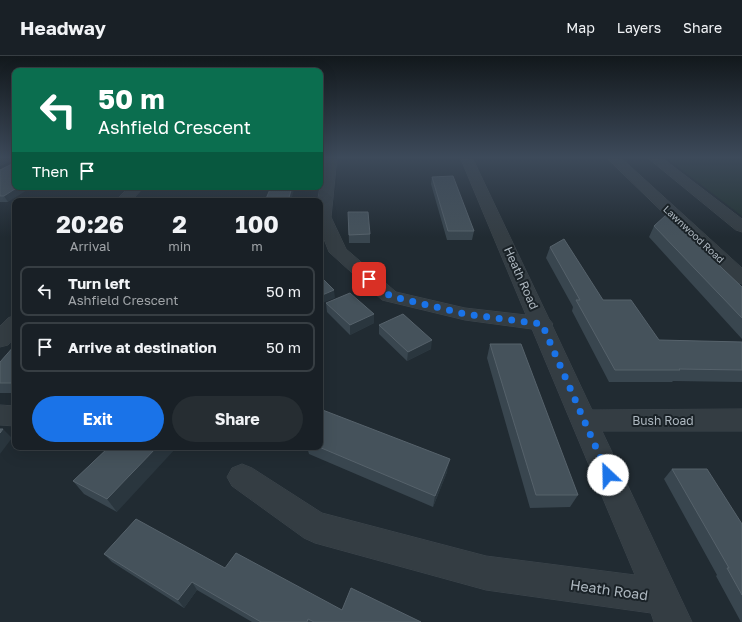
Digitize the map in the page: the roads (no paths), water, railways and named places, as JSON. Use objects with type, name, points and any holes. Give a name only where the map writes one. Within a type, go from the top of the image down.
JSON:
[{"type":"street","points":[[327,183],[323,217],[338,252],[390,296],[465,314],[542,324]]},
{"type":"street","name":"Heath Road","points":[[478,183],[542,324],[667,610]]},
{"type":"street","name":"Lawnwood Road","points":[[640,183],[742,278]]},
{"type":"street","points":[[687,183],[742,227]]},
{"type":"street","points":[[126,198],[134,190]]},
{"type":"street","points":[[0,340],[12,326]]},
{"type":"street","points":[[0,414],[12,416]]},
{"type":"street","name":"Bush Road","points":[[584,421],[742,420]]},
{"type":"street","name":"Heath Road","points":[[242,477],[315,527],[486,573],[667,610]]}]
